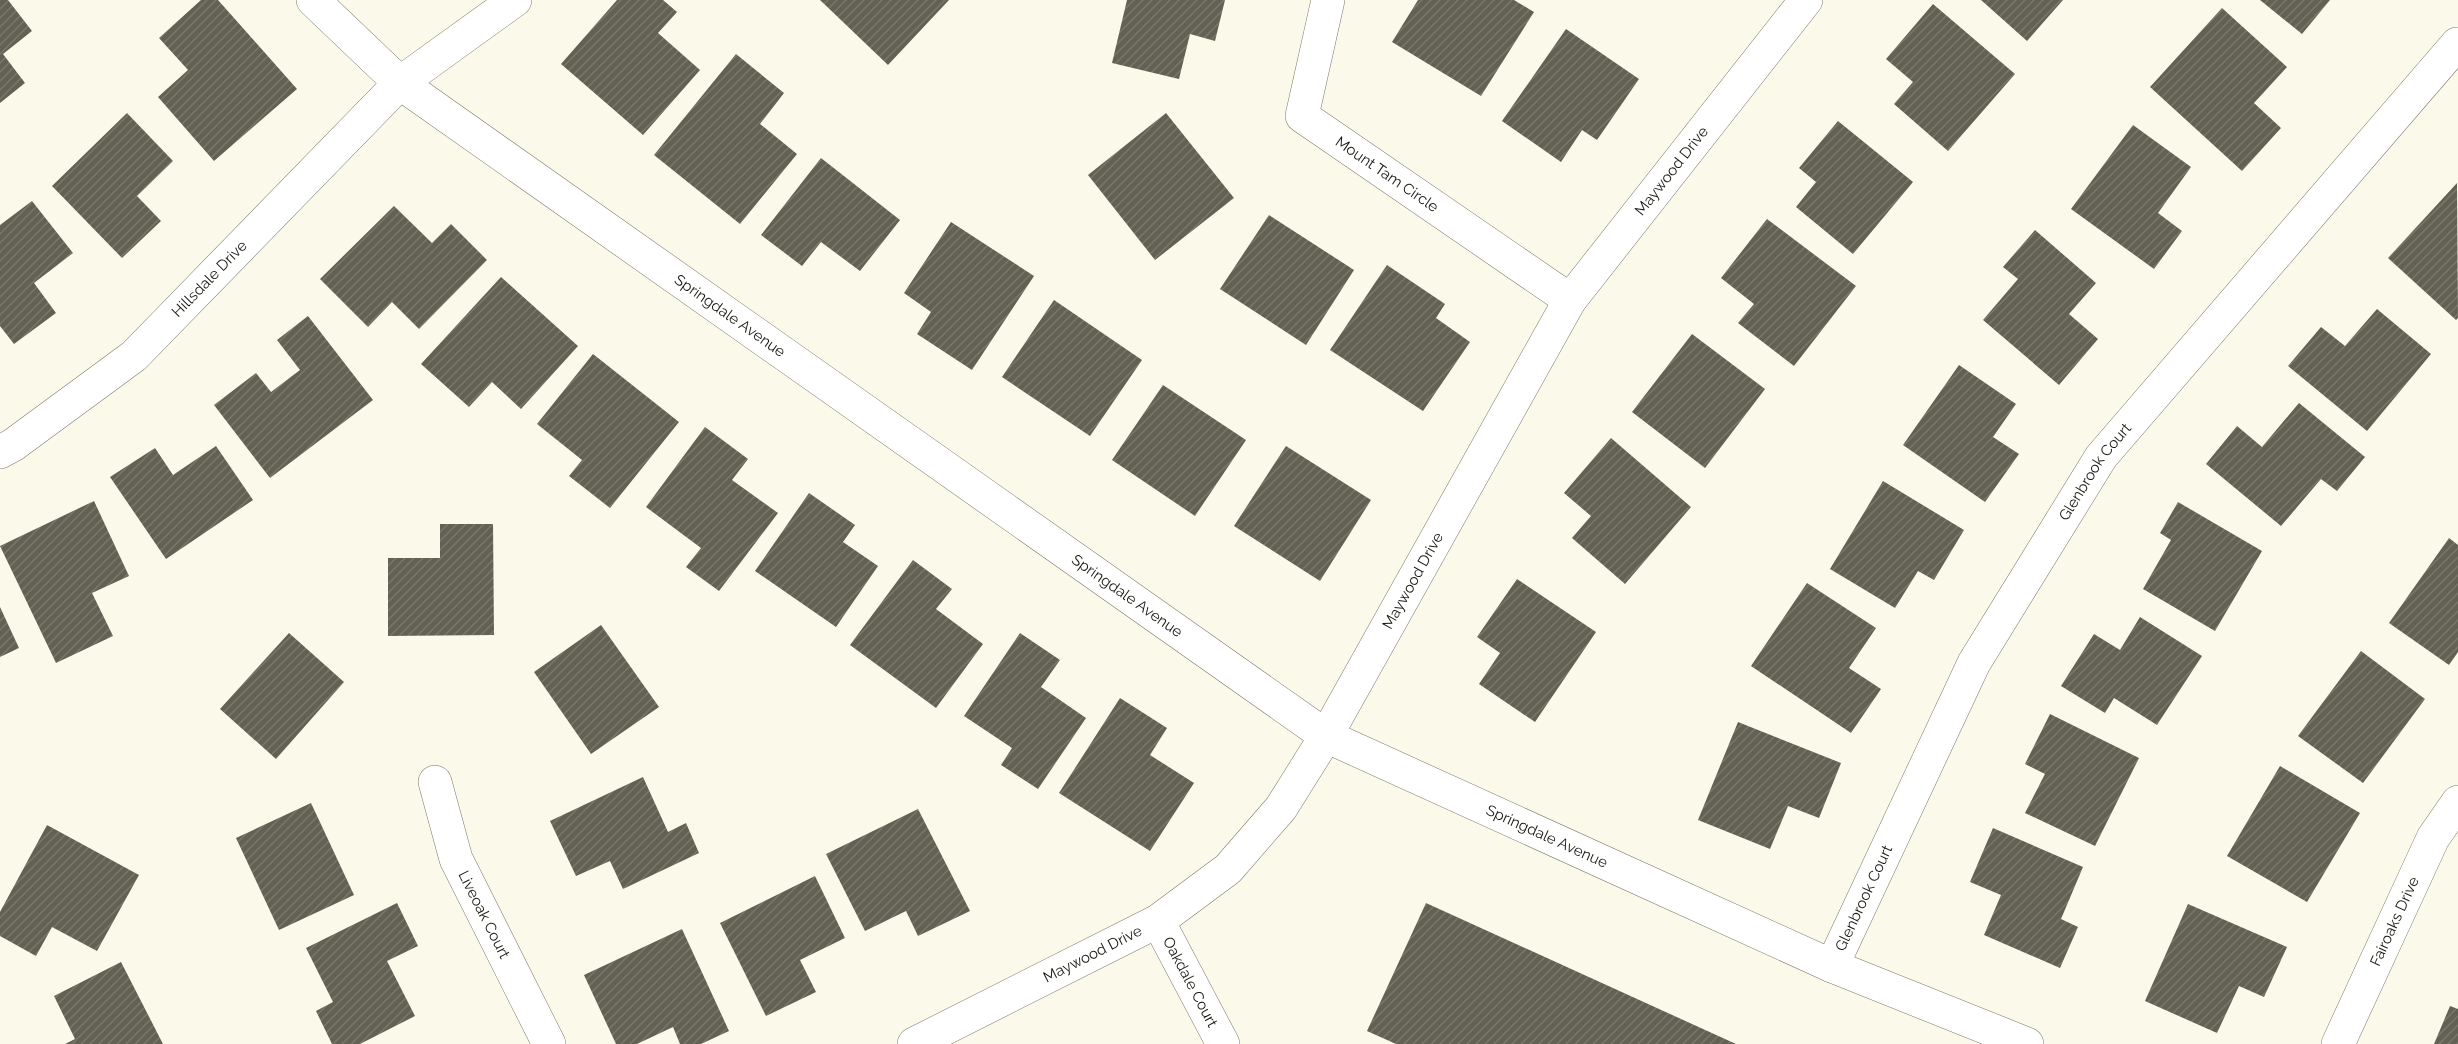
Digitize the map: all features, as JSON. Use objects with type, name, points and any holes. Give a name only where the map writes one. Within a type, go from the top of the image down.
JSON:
[{"type":"street","name":"Springdale Avenue","points":[[313,0],[400,83],[1326,736],[1832,966],[2027,1044]]},
{"type":"street","name":"Hillsdale Drive","points":[[0,452],[13,446],[134,356],[400,83],[515,0]]},
{"type":"street","name":"Mount Tam Circle","points":[[1328,0],[1302,116],[1570,300]]},
{"type":"street","name":"Maywood Drive","points":[[914,1044],[1158,921],[1228,869],[1281,807],[1326,736],[1570,300],[1806,0]]},
{"type":"street","name":"Glenbrook Court","points":[[1832,966],[1974,663],[2101,457],[2457,44]]},
{"type":"street","name":"Liveoak Court","points":[[435,782],[456,859],[549,1044]]},
{"type":"street","name":"Fairoaks Drive","points":[[2338,1044],[2433,837],[2458,802]]},
{"type":"street","name":"Oakdale Court","points":[[1158,921],[1223,1044]]},
{"type":"building","points":[[0,0],[8,0],[32,31],[3,54],[25,83],[0,103]]},
{"type":"building","points":[[201,0],[218,0],[297,89],[214,161],[158,97],[188,70],[159,38]]},
{"type":"building","points":[[617,0],[663,0],[677,12],[658,33],[700,70],[643,135],[561,64]]},
{"type":"building","points":[[820,0],[949,0],[888,65]]},
{"type":"building","points":[[1127,0],[1225,0],[1215,41],[1190,34],[1179,79],[1112,63]]},
{"type":"building","points":[[1418,0],[1514,0],[1534,12],[1481,96],[1392,42]]},
{"type":"building","points":[[1981,0],[2063,0],[2027,41]]},
{"type":"building","points":[[2260,0],[2330,0],[2302,34]]},
{"type":"building","points":[[1933,4],[2015,74],[1948,151],[1894,104],[1913,82],[1886,59]]},
{"type":"building","points":[[2222,8],[2287,67],[2254,103],[2281,128],[2242,171],[2150,87]]},
{"type":"building","points":[[1566,29],[1639,79],[1597,140],[1582,130],[1561,162],[1502,121]]},
{"type":"building","points":[[736,54],[784,93],[760,124],[797,154],[740,224],[654,155]]},
{"type":"building","points":[[127,113],[173,161],[137,196],[161,221],[122,258],[52,186]]},
{"type":"building","points":[[1166,113],[1234,198],[1155,260],[1088,175]]},
{"type":"building","points":[[1838,121],[1913,182],[1853,254],[1796,207],[1816,182],[1799,168]]},
{"type":"building","points":[[2133,125],[2191,167],[2158,213],[2182,231],[2154,269],[2071,209]]},
{"type":"building","points":[[821,158],[900,220],[860,271],[821,242],[802,266],[761,235]]},
{"type":"building","points":[[2457,183],[2458,318],[2456,320],[2388,258]]},
{"type":"building","points":[[32,201],[73,253],[34,283],[56,313],[14,344],[0,326],[0,225]]},
{"type":"building","points":[[394,206],[432,243],[451,224],[487,260],[419,329],[392,302],[368,327],[320,279]]},
{"type":"building","points":[[1269,215],[1354,270],[1306,345],[1220,289]]},
{"type":"building","points":[[1767,219],[1856,286],[1794,366],[1738,323],[1754,304],[1721,278]]},
{"type":"building","points":[[951,222],[1034,276],[972,370],[917,334],[931,312],[904,293]]},
{"type":"building","points":[[2035,230],[2096,283],[2069,314],[2098,339],[2059,385],[1983,320],[2018,279],[2003,267]]},
{"type":"building","points":[[1387,265],[1445,304],[1436,318],[1470,342],[1423,411],[1330,350]]},
{"type":"building","points":[[501,277],[578,346],[521,409],[492,382],[469,407],[421,364]]},
{"type":"building","points":[[1054,300],[1142,360],[1090,436],[1002,377]]},
{"type":"building","points":[[2377,309],[2431,354],[2367,431],[2288,366],[2321,327],[2345,346]]},
{"type":"building","points":[[308,316],[373,400],[270,478],[214,405],[256,373],[271,392],[300,370],[277,340]]},
{"type":"building","points":[[1692,334],[1765,389],[1705,468],[1632,412]]},
{"type":"building","points":[[593,354],[679,422],[610,508],[569,476],[582,460],[537,424]]},
{"type":"building","points":[[1959,365],[2016,404],[1993,437],[2019,454],[1985,502],[1903,445]]},
{"type":"building","points":[[1163,385],[1246,440],[1195,516],[1112,460]]},
{"type":"building","points":[[2299,403],[2365,457],[2337,491],[2321,479],[2281,526],[2206,464],[2237,426],[2262,447]]},
{"type":"building","points":[[705,427],[748,459],[732,480],[778,513],[719,591],[686,567],[701,548],[646,507]]},
{"type":"building","points":[[1611,438],[1691,507],[1625,584],[1572,538],[1591,516],[1564,493]]},
{"type":"building","points":[[216,446],[253,500],[166,559],[110,477],[155,448],[173,475]]},
{"type":"building","points":[[1286,446],[1371,500],[1320,581],[1234,526]]},
{"type":"building","points":[[1883,481],[1964,530],[1934,580],[1918,571],[1895,608],[1830,569]]},
{"type":"building","points":[[809,493],[855,525],[843,542],[878,566],[836,627],[755,571]]},
{"type":"building","points":[[94,501],[129,576],[92,593],[113,636],[56,663],[0,546]]},
{"type":"building","points":[[2178,502],[2262,551],[2215,631],[2143,589],[2171,540],[2160,533]]},
{"type":"building","points":[[440,524],[493,524],[494,635],[388,636],[388,558],[440,558]]},
{"type":"building","points":[[2449,538],[2458,545],[2458,652],[2449,665],[2389,623]]},
{"type":"building","points":[[913,560],[952,589],[936,609],[983,644],[936,708],[850,645]]},
{"type":"building","points":[[1517,579],[1596,632],[1535,722],[1479,684],[1500,653],[1477,637]]},
{"type":"building","points":[[1807,583],[1876,628],[1849,668],[1881,689],[1851,733],[1751,666]]},
{"type":"building","points":[[0,607],[19,648],[0,657]]},
{"type":"building","points":[[2140,617],[2202,656],[2157,725],[2114,698],[2105,713],[2061,686],[2094,634],[2120,650]]},
{"type":"building","points":[[601,625],[659,707],[591,754],[534,672]]},
{"type":"building","points":[[289,633],[344,682],[276,759],[220,709]]},
{"type":"building","points":[[1020,633],[1060,660],[1041,687],[1086,718],[1038,789],[1001,765],[1012,748],[964,716]]},
{"type":"building","points":[[2361,651],[2425,699],[2363,783],[2298,736]]},
{"type":"building","points":[[1120,698],[1167,728],[1150,755],[1194,783],[1150,851],[1059,793]]},
{"type":"building","points":[[2050,714],[2139,758],[2095,846],[2025,813],[2045,774],[2025,764]]},
{"type":"building","points":[[1738,722],[1841,763],[1819,818],[1788,806],[1770,849],[1698,820]]},
{"type":"building","points":[[2280,766],[2360,813],[2307,902],[2227,856]]},
{"type":"building","points":[[643,777],[668,832],[686,823],[699,853],[623,889],[610,861],[576,876],[550,821]]},
{"type":"building","points":[[311,803],[354,895],[279,930],[236,838]]},
{"type":"building","points":[[918,809],[970,911],[918,936],[906,911],[865,931],[826,854]]},
{"type":"building","points":[[47,825],[139,875],[97,951],[52,927],[36,956],[0,936],[0,912]]},
{"type":"building","points":[[1993,828],[2083,867],[2061,919],[2078,927],[2060,968],[1984,935],[2001,895],[1970,882]]},
{"type":"building","points":[[815,876],[845,938],[800,960],[816,992],[766,1016],[720,923]]},
{"type":"building","points":[[397,903],[418,946],[387,961],[415,1016],[360,1044],[332,1044],[316,1011],[333,1002],[306,948]]},
{"type":"building","points":[[1426,903],[1736,1044],[1396,1044],[1367,1031]]},
{"type":"building","points":[[2188,904],[2287,947],[2264,997],[2239,986],[2217,1033],[2145,1001]]},
{"type":"building","points":[[682,929],[729,1031],[701,1044],[680,1044],[673,1027],[637,1044],[616,1044],[584,975]]},
{"type":"building","points":[[121,962],[163,1044],[65,1044],[75,1039],[54,996]]},
{"type":"building","points":[[2450,1006],[2458,1009],[2458,1044],[2434,1044]]}]
